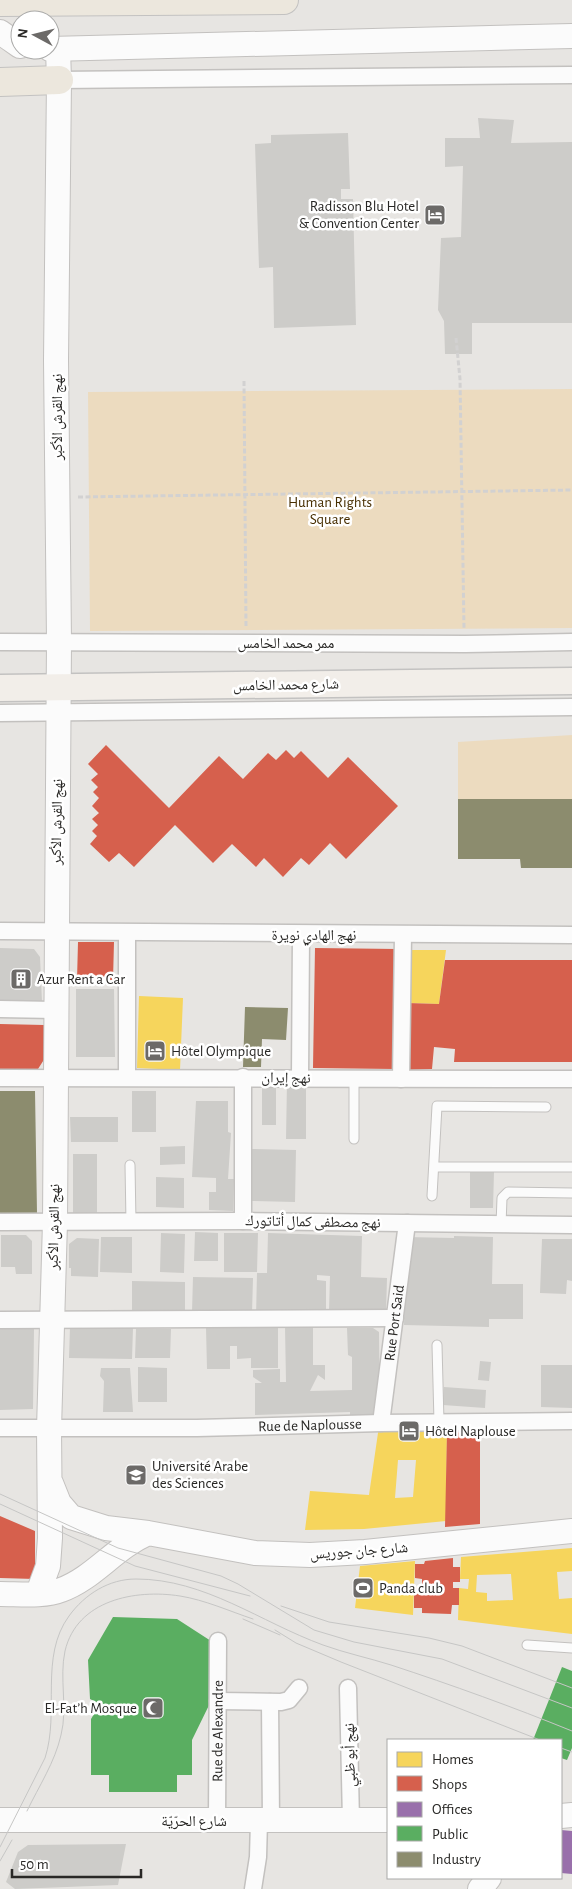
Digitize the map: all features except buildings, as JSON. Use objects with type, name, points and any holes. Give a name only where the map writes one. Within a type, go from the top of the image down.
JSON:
[{"type":"highway","points":[[0,2],[284,0]]},
{"type":"highway","points":[[0,82],[59,80]]},
{"type":"main road","points":[[0,32],[10,40]]},
{"type":"main road","points":[[60,49],[572,36]]},
{"type":"main road","name":"نهج القرش الأكبر","points":[[41,1593],[48,1566],[49,1429],[55,1222],[55,1010],[59,690],[57,498],[59,80],[56,60]]},
{"type":"main road","name":"شارع محمد الخامس","points":[[0,670],[59,690],[572,663]]},
{"type":"main road","name":"شارع محمد الخامس","points":[[0,688],[59,690],[572,681]]},
{"type":"main road","name":"شارع جان جوريس","points":[[50,1483],[59,1502],[71,1517],[106,1528],[148,1533],[255,1552],[310,1555],[572,1531]]},
{"type":"main road","points":[[0,1594],[60,1591],[79,1582],[118,1548],[148,1533]]},
{"type":"main road","name":"شارع الحرّيّة","points":[[0,1820],[387,1820]]},
{"type":"main road","points":[[480,1889],[488,1879]]},
{"type":"street","points":[[59,80],[572,75]]},
{"type":"street","name":"ممر محمد الخامس","points":[[0,642],[465,644],[572,642]]},
{"type":"street","name":"شارع محمد الخامس","points":[[0,713],[59,690],[572,707]]},
{"type":"street","name":"نهج الهادي نويرة","points":[[0,931],[301,935],[572,935]]},
{"type":"street","points":[[127,933],[127,1076]]},
{"type":"street","points":[[300,1078],[301,935]]},
{"type":"street","points":[[401,1079],[403,935]]},
{"type":"street","points":[[0,1009],[55,1010]]},
{"type":"street","name":"نهج إيران","points":[[0,1078],[127,1076],[572,1079]]},
{"type":"street","points":[[242,1221],[243,1078]]},
{"type":"street","name":"نهج مصطفى كمال أتاتورك","points":[[0,1222],[242,1221],[572,1225]]},
{"type":"street","name":"Rue Port Said","points":[[381,1422],[407,1223]]},
{"type":"street","points":[[0,1320],[53,1322],[395,1318]]},
{"type":"street","name":"Rue de Naplousse","points":[[0,1428],[49,1429],[381,1422],[572,1421]]},
{"type":"street","name":"Rue de Alexandre","points":[[217,1821],[218,1641]]},
{"type":"street","points":[[218,1701],[285,1702],[299,1688]]},
{"type":"street","name":"نهج أبو ظبي","points":[[348,1688],[351,1821]]},
{"type":"street","points":[[253,1889],[265,1821],[270,1702]]},
{"type":"lane","points":[[354,1078],[354,1139]]},
{"type":"lane","points":[[432,1196],[437,1106],[546,1107]]},
{"type":"lane","points":[[130,1165],[131,1222]]},
{"type":"lane","points":[[434,1167],[572,1167]]},
{"type":"lane","points":[[501,1225],[502,1198],[508,1192],[572,1193]]},
{"type":"lane","points":[[437,1346],[439,1422]]},
{"type":"lane","points":[[527,1645],[572,1648]]},
{"type":"path","points":[[456,338],[465,644]]},
{"type":"path","points":[[244,381],[246,642]]},
{"type":"path","points":[[57,498],[245,497],[572,490]]},
{"type":"green space","name":"Human Rights Square","points":[[572,389],[572,628],[90,631],[88,392]]},
{"type":"green space","points":[[572,735],[572,799],[458,799],[458,742]]},
{"type":"tram line","points":[[0,1494],[118,1548],[221,1576],[238,1584],[314,1630],[354,1642],[442,1659],[572,1708]]},
{"type":"tram line","points":[[0,1504],[135,1566],[250,1596]]},
{"type":"tram line","points":[[0,1847],[45,1758],[51,1722],[52,1667],[60,1632],[69,1616],[82,1601],[98,1589],[116,1582],[136,1579],[161,1581],[185,1586],[232,1603],[323,1645],[437,1680],[572,1731]]},
{"type":"tram line","points":[[27,1811],[51,1764],[61,1735],[64,1714],[63,1661],[72,1634],[82,1620],[95,1609],[110,1602],[145,1594],[163,1594],[199,1600],[253,1619]]},
{"type":"tram line","points":[[281,1606],[329,1622],[429,1638],[462,1646],[572,1688]]},
{"type":"tram line","points":[[243,1619],[280,1635]]},
{"type":"tram line","points":[[275,1630],[296,1643],[341,1662],[537,1739]]},
{"type":"tram line","points":[[562,1748],[572,1752]]},
{"type":"tram line","points":[[0,1861],[12,1840]]},
{"type":"place","name":"Radisson Blu Hotel & Convention Center","points":[[435,215]]},
{"type":"place","name":"Azur Rent a Car","points":[[21,979]]},
{"type":"place","name":"Hôtel Olympique","points":[[155,1051]]},
{"type":"place","name":"Hôtel Naplouse","points":[[409,1431]]},
{"type":"place","name":"Université Arabe des Sciences","points":[[136,1475]]},
{"type":"place","name":"Panda club","points":[[363,1588]]},
{"type":"place","name":"El-Fat’h Mosque","points":[[153,1708]]}]
